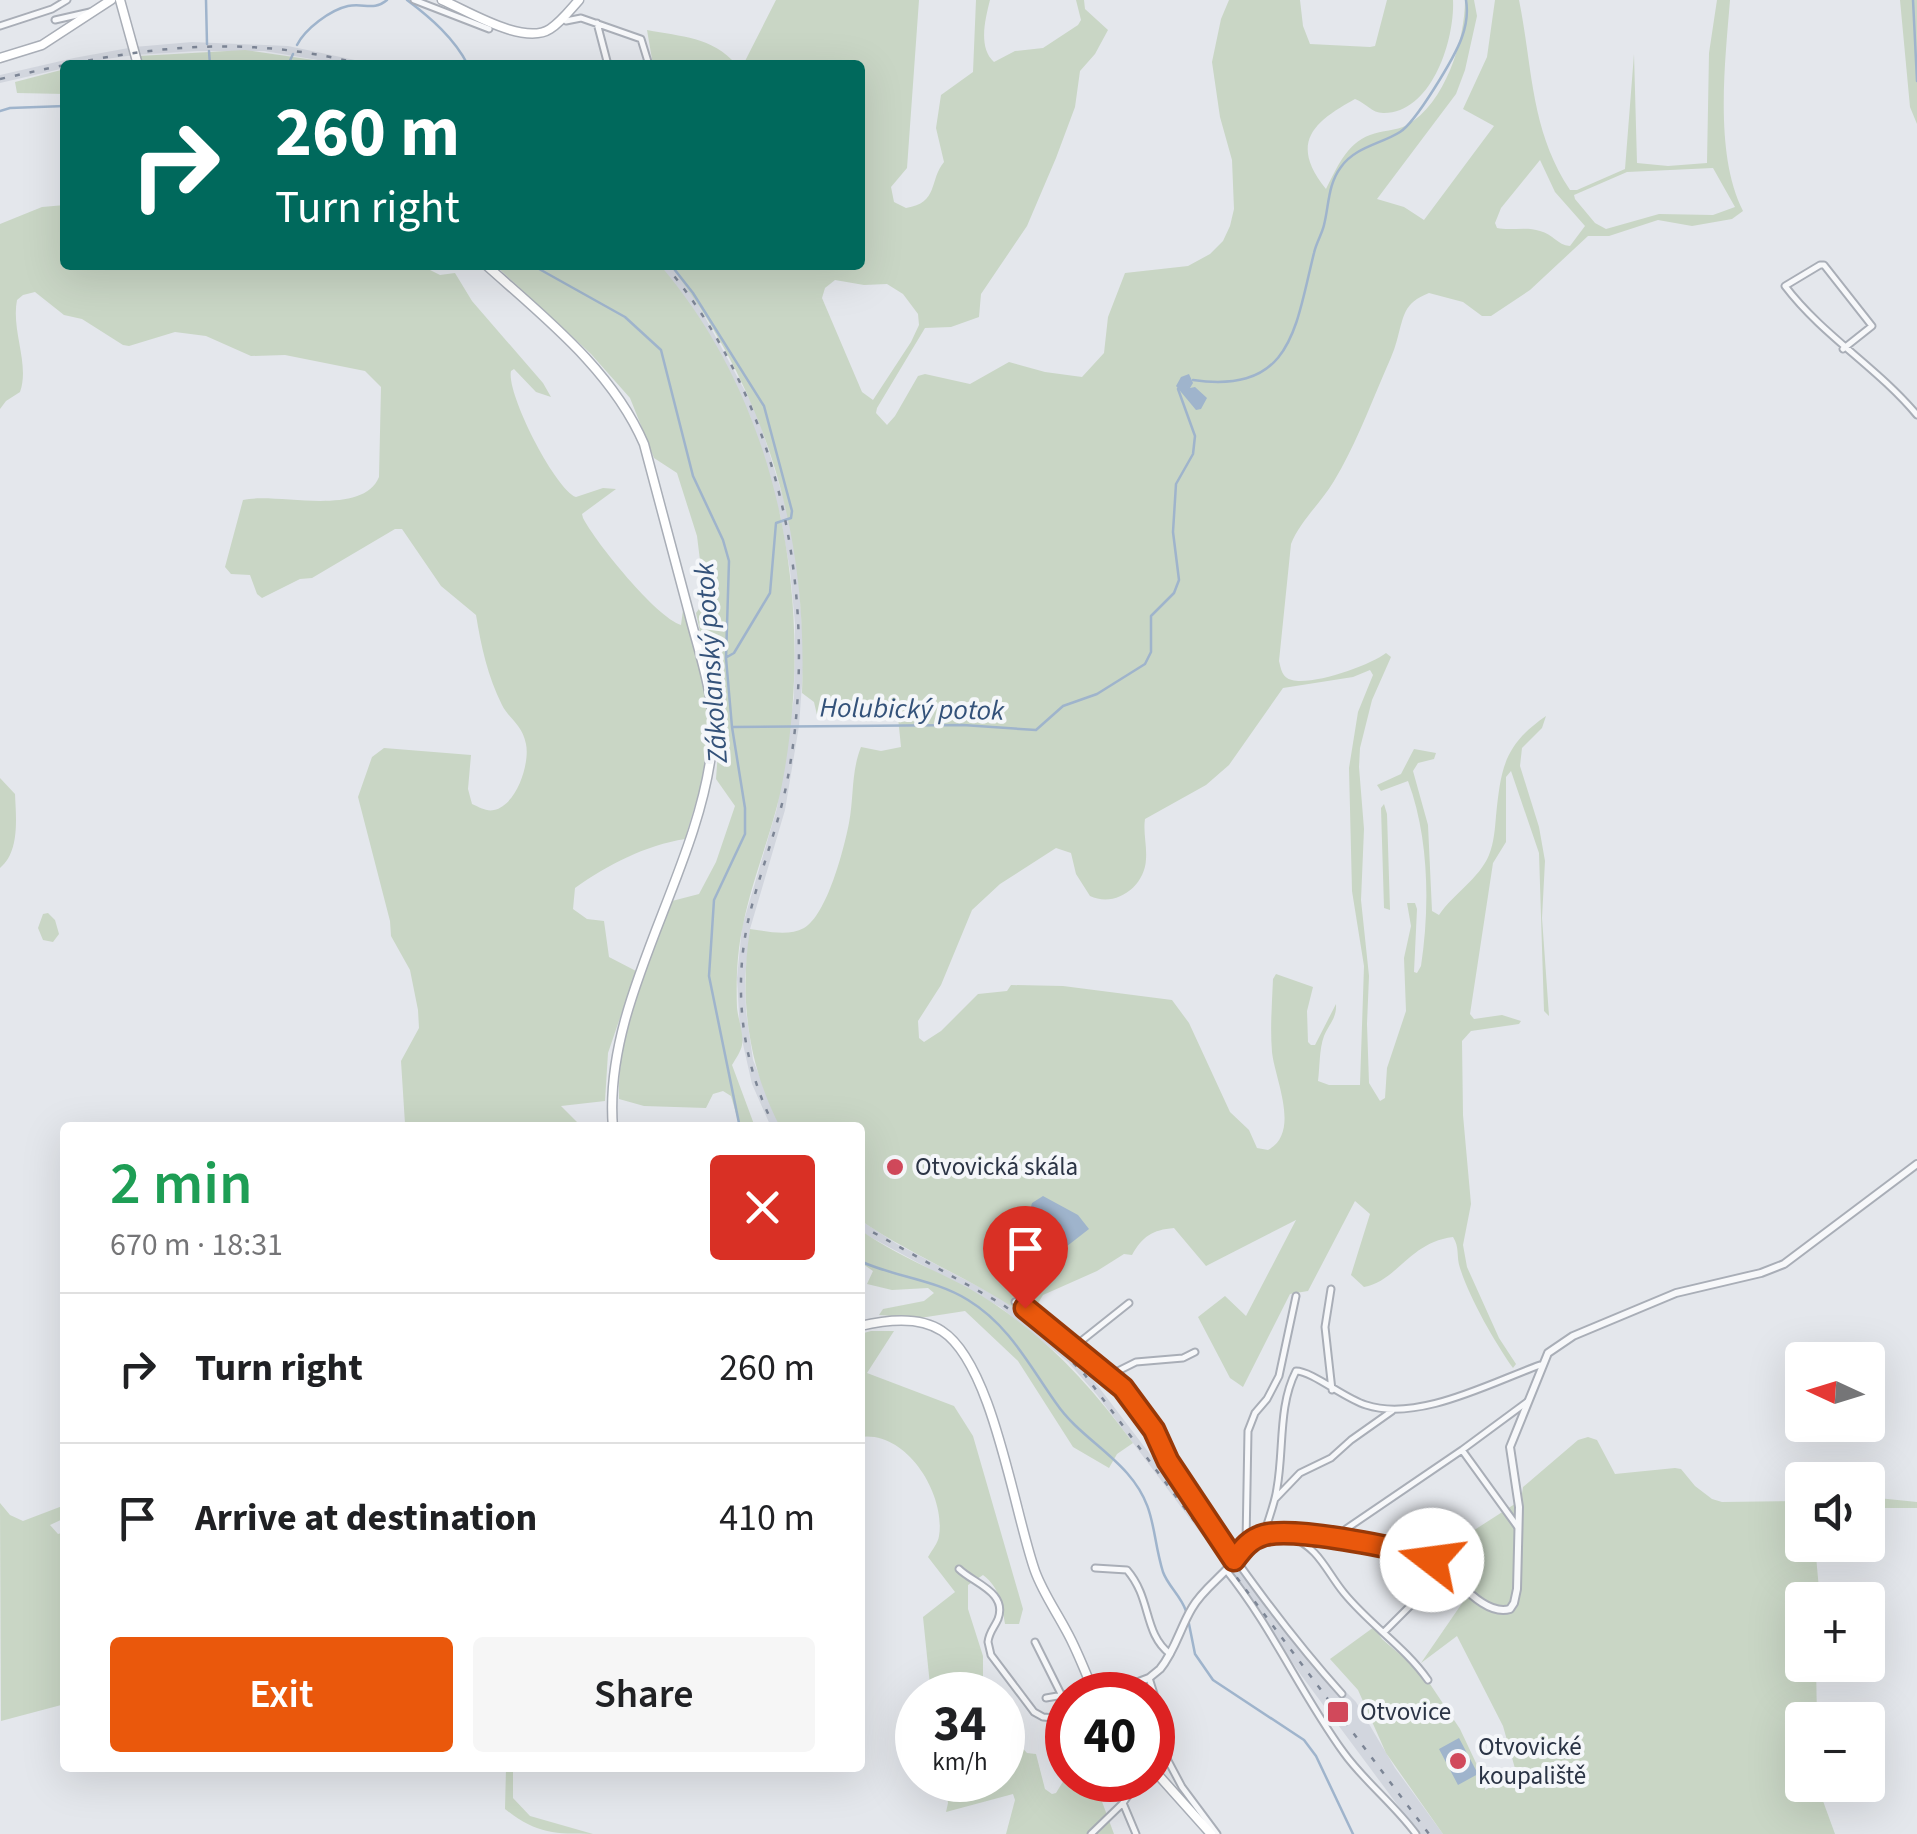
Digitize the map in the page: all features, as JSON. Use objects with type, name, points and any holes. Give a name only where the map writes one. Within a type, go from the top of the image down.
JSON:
[{"type":"main road","points":[[0,58],[42,45],[111,0]]},
{"type":"main road","points":[[120,0],[137,60]]},
{"type":"main road","points":[[442,0],[529,35],[564,20],[579,0]]},
{"type":"main road","points":[[491,270],[595,367],[637,426],[714,713],[709,772],[693,833],[624,1025],[612,1089],[613,1122]]},
{"type":"main road","points":[[865,1325],[892,1321],[927,1324],[950,1338],[968,1362],[996,1426],[1035,1572],[1084,1672]]},
{"type":"main road","points":[[1175,1792],[1214,1834]]},
{"type":"street","points":[[0,26],[66,0]]},
{"type":"street","points":[[414,0],[488,28]]},
{"type":"street","points":[[55,20],[93,12]]},
{"type":"street","points":[[564,20],[581,18],[640,39],[647,60]]},
{"type":"street","points":[[598,24],[607,60]]},
{"type":"street","points":[[1844,349],[1872,326],[1824,264],[1820,264],[1786,286],[1807,314],[1844,349],[1882,377],[1917,415]]},
{"type":"street","points":[[1155,1672],[1170,1654],[1200,1595],[1246,1543],[1264,1534],[1297,1532],[1416,1553],[1446,1570],[1489,1606],[1500,1611],[1510,1609],[1516,1589],[1519,1506],[1510,1447],[1540,1366],[1554,1346],[1676,1293],[1784,1264],[1917,1164]]},
{"type":"street","points":[[1331,1289],[1324,1328],[1332,1390]]},
{"type":"street","points":[[1246,1543],[1248,1431],[1279,1376],[1296,1296]]},
{"type":"street","points":[[1015,1302],[1110,1375],[1154,1430],[1168,1461],[1234,1560],[1342,1694]]},
{"type":"street","points":[[1075,1346],[1129,1303]]},
{"type":"street","points":[[1110,1375],[1136,1362],[1184,1358],[1194,1352]]},
{"type":"street","points":[[1264,1534],[1274,1499],[1285,1413],[1296,1371],[1307,1372],[1332,1390],[1366,1406],[1392,1411],[1445,1400],[1540,1366]]},
{"type":"street","points":[[1341,1541],[1346,1529],[1526,1402]]},
{"type":"street","points":[[1274,1499],[1300,1472],[1331,1458],[1392,1411]]},
{"type":"street","points":[[1462,1450],[1518,1528]]},
{"type":"street","points":[[1283,1534],[1307,1543],[1344,1593],[1417,1663],[1428,1680]]},
{"type":"street","points":[[1095,1568],[1127,1570],[1141,1588],[1155,1639],[1170,1654]]},
{"type":"street","points":[[959,1570],[984,1585],[998,1602],[999,1615],[988,1642],[996,1662],[1034,1712],[1045,1717]]},
{"type":"street","points":[[1226,1570],[1259,1614],[1345,1755],[1416,1834]]},
{"type":"street","points":[[1384,1632],[1446,1570]]},
{"type":"street","points":[[1035,1642],[1050,1672]]},
{"type":"street","points":[[1175,1776],[1214,1834]]},
{"type":"street","points":[[1091,1834],[1123,1803],[1136,1834]]},
{"type":"shaded area","points":[[192,42],[288,46],[355,60],[318,60],[264,51],[197,51],[65,60],[134,47]]},
{"type":"shaded area","points":[[60,61],[60,69],[0,83],[0,75]]},
{"type":"shaded area","points":[[663,270],[674,270],[693,295],[757,413],[788,513],[798,569],[804,656],[799,726],[785,810],[750,929],[745,978],[753,1060],[778,1122],[769,1122],[752,1084],[740,1031],[737,978],[742,927],[777,808],[794,697],[795,624],[780,515],[750,416],[705,331]]},
{"type":"shaded area","points":[[865,1223],[1004,1300],[1043,1329],[1088,1373],[1282,1627],[1356,1702],[1395,1768],[1443,1834],[1419,1834],[1097,1395],[1068,1362],[1000,1307],[865,1234]]},
{"type":"green space","points":[[776,0],[919,0],[907,168],[891,187],[894,202],[906,208],[929,196],[944,162],[936,128],[941,95],[973,72],[976,0],[990,0],[984,41],[994,62],[1015,51],[1043,48],[1078,25],[1081,20],[1076,0],[1084,0],[1085,9],[1108,30],[1080,71],[1075,107],[1056,158],[1027,226],[981,294],[979,317],[951,327],[925,328],[877,408],[876,413],[887,425],[918,376],[925,374],[970,384],[1009,362],[1082,377],[1104,353],[1108,317],[1125,273],[1188,266],[1210,254],[1223,241],[1234,209],[1232,160],[1220,117],[1212,62],[1229,0],[1300,0],[1310,44],[1370,47],[1375,46],[1387,0],[1453,0],[1445,53],[1427,88],[1415,101],[1400,110],[1383,113],[1355,99],[1327,117],[1310,136],[1309,159],[1326,189],[1355,144],[1370,135],[1407,125],[1432,102],[1457,52],[1465,0],[1474,0],[1477,16],[1456,94],[1377,199],[1404,207],[1424,220],[1494,126],[1463,109],[1487,57],[1495,0],[1519,0],[1547,144],[1570,190],[1577,190],[1625,169],[1634,54],[1637,163],[1707,163],[1709,53],[1717,0],[1730,0],[1724,79],[1725,136],[1734,188],[1743,211],[1732,219],[1692,226],[1658,220],[1609,236],[1588,236],[1530,290],[1491,316],[1482,316],[1463,302],[1429,293],[1414,301],[1406,311],[1393,354],[1348,456],[1291,544],[1279,661],[1284,675],[1292,680],[1313,680],[1355,668],[1386,653],[1391,657],[1372,700],[1359,767],[1364,829],[1361,900],[1369,976],[1369,1083],[1380,1101],[1385,1098],[1387,1068],[1406,1011],[1404,958],[1411,926],[1407,903],[1415,903],[1417,909],[1417,973],[1424,943],[1426,896],[1424,849],[1408,781],[1381,791],[1377,785],[1401,774],[1414,749],[1436,753],[1434,759],[1418,763],[1413,771],[1428,825],[1432,911],[1439,915],[1485,864],[1493,841],[1507,759],[1521,737],[1546,716],[1542,728],[1522,748],[1520,766],[1545,861],[1542,918],[1549,1016],[1544,1011],[1539,853],[1511,771],[1506,777],[1506,842],[1493,863],[1470,1014],[1474,1019],[1502,1015],[1521,1021],[1471,1031],[1462,1041],[1463,1115],[1471,1204],[1463,1245],[1467,1267],[1499,1338],[1516,1364],[1513,1368],[1470,1293],[1453,1237],[1426,1246],[1376,1283],[1364,1287],[1351,1275],[1370,1214],[1355,1201],[1308,1291],[1290,1294],[1243,1387],[1230,1378],[1198,1317],[1225,1296],[1246,1316],[1296,1220],[1206,1266],[1174,1228],[1154,1232],[1132,1255],[1124,1254],[1043,1295],[1029,1318],[865,1223],[865,1122],[778,1122],[760,1080],[749,1031],[746,980],[750,929],[791,932],[812,921],[827,896],[843,849],[861,747],[881,751],[901,747],[898,717],[817,715],[814,702],[802,693],[798,577],[775,467],[756,415],[704,314],[673,270],[865,270],[865,60],[746,60]],"holes":[[[1540,160],[1555,192],[1585,226],[1570,246],[1544,232],[1497,228],[1495,223],[1501,208]],[[1713,168],[1735,207],[1713,215],[1659,214],[1606,229],[1595,223],[1574,195],[1627,172]],[[835,280],[887,284],[903,294],[918,314],[919,325],[911,342],[873,400],[862,392],[822,298],[825,288]],[[1370,670],[1373,675],[1358,712],[1349,768],[1352,891],[1364,966],[1360,1085],[1318,1081],[1322,1041],[1336,1004],[1315,1045],[1311,1045],[1307,1011],[1313,987],[1276,974],[1271,1043],[1285,1118],[1278,1142],[1268,1150],[1257,1148],[1249,1130],[1230,1112],[1189,1023],[1172,1000],[1063,986],[1011,985],[1007,991],[978,994],[941,1031],[924,1042],[919,1038],[918,1021],[941,985],[972,910],[1000,884],[1056,848],[1071,853],[1076,874],[1090,896],[1109,899],[1127,892],[1144,869],[1145,819],[1206,785],[1229,765],[1283,688],[1353,677]]]},
{"type":"green space","points":[[1900,0],[1917,0],[1917,124],[1910,107]]},
{"type":"green space","points":[[647,30],[706,43],[732,60],[652,60]]},
{"type":"green space","points":[[245,50],[314,60],[140,60],[139,56]]},
{"type":"green space","points":[[60,70],[60,94],[17,93],[15,82]]},
{"type":"green space","points":[[60,205],[60,270],[455,273],[472,301],[551,397],[536,392],[514,369],[511,371],[524,418],[556,477],[576,497],[603,488],[616,489],[582,514],[583,518],[613,561],[657,608],[681,625],[683,610],[706,690],[710,732],[685,839],[627,857],[575,888],[573,909],[587,919],[604,921],[609,957],[636,971],[608,1053],[605,1101],[561,1106],[577,1122],[405,1122],[401,1061],[419,1028],[418,1010],[410,970],[391,936],[358,797],[372,757],[384,748],[471,755],[468,789],[472,804],[483,809],[502,807],[515,792],[524,772],[526,744],[493,683],[476,615],[441,586],[402,529],[395,529],[312,578],[300,579],[262,598],[250,575],[231,574],[225,567],[243,500],[337,500],[370,489],[379,477],[381,387],[365,371],[285,355],[251,356],[206,336],[175,332],[123,345],[82,319],[64,315],[35,292],[17,300],[22,381],[20,392],[0,409],[0,224],[42,207]]},
{"type":"green space","points":[[500,270],[664,270],[701,320],[734,379],[760,442],[778,508],[790,575],[792,712],[783,779],[741,935],[737,1008],[742,1041],[732,1065],[753,1122],[739,1122],[731,1096],[723,1091],[713,1094],[706,1108],[644,1106],[619,1099],[629,1023],[672,901],[699,894],[716,862],[735,806],[716,779],[720,724],[696,613],[705,601],[697,536],[677,473],[654,458],[630,398],[591,354]]},
{"type":"green space","points":[[0,778],[15,794],[16,823],[11,853],[0,868]]},
{"type":"green space","points":[[1384,804],[1387,814],[1390,910],[1384,908]]},
{"type":"green space","points":[[48,913],[59,934],[53,942],[43,940],[38,928],[43,914]]},
{"type":"green space","points":[[865,1233],[995,1304],[1060,1357],[1133,1443],[1117,1454],[1109,1468],[1073,1447],[1018,1361],[965,1311],[920,1318],[879,1315],[883,1309],[924,1301],[934,1293],[928,1288],[892,1290],[867,1284],[873,1271],[865,1265]]},
{"type":"green space","points":[[894,1331],[867,1373],[954,1406],[973,1436],[1023,1609],[1019,1624],[1005,1624],[999,1597],[989,1580],[983,1575],[968,1585],[968,1609],[983,1656],[983,1672],[929,1672],[923,1617],[955,1592],[928,1557],[938,1539],[940,1520],[936,1502],[920,1468],[907,1454],[893,1444],[865,1437],[865,1333]]},
{"type":"green space","points":[[1578,1440],[1597,1440],[1615,1474],[1675,1468],[1681,1469],[1712,1499],[1785,1501],[1785,1562],[1817,1562],[1818,1582],[1785,1582],[1785,1682],[1816,1682],[1817,1702],[1785,1702],[1785,1802],[1823,1802],[1835,1834],[1443,1834],[1386,1753],[1358,1690],[1330,1659],[1374,1627],[1382,1639],[1424,1675],[1460,1729],[1485,1782],[1485,1790],[1516,1772],[1503,1726],[1457,1636],[1421,1663],[1467,1596],[1459,1559],[1451,1545],[1521,1500],[1523,1487]]},
{"type":"green space","points":[[1885,1499],[1917,1502],[1917,1508],[1885,1508]]},
{"type":"green space","points":[[0,1503],[10,1515],[23,1521],[60,1507],[60,1520],[50,1525],[60,1533],[60,1705],[1,1721]]},
{"type":"green space","points":[[1025,1751],[1036,1754],[1045,1802],[1102,1802],[1114,1834],[1006,1834],[1014,1802],[1025,1802]]},
{"type":"green space","points":[[506,1772],[513,1772],[513,1798],[530,1816],[593,1834],[546,1831],[505,1809]]},
{"type":"green space","points":[[948,1802],[983,1802],[946,1812]]},
{"type":"water","points":[[1189,374],[1193,383],[1190,388],[1195,387],[1207,398],[1201,409],[1196,410],[1176,386],[1181,377]]},
{"type":"water","points":[[1043,1196],[1078,1215],[1089,1229],[1062,1250],[1037,1234],[1031,1239],[1029,1252],[1020,1248],[1032,1203]]},
{"type":"water","name":"Otvovické koupaliště","points":[[1459,1738],[1478,1774],[1458,1785],[1439,1749]]},
{"type":"waterway","points":[[206,0],[207,44]]},
{"type":"waterway","points":[[297,45],[312,27],[334,12],[387,0]]},
{"type":"waterway","points":[[407,0],[441,29],[465,60]]},
{"type":"waterway","name":"Holubický potok","points":[[1193,380],[1226,382],[1251,377],[1270,366],[1284,350],[1301,307],[1337,174],[1353,155],[1400,132],[1415,116],[1462,37],[1466,0]]},
{"type":"waterway","name":"Holubický potok","points":[[1913,0],[1917,81]]},
{"type":"waterway","points":[[209,51],[210,60]]},
{"type":"waterway","points":[[290,60],[293,54]]},
{"type":"waterway","name":"Zákolanský potok","points":[[0,111],[60,106]]},
{"type":"waterway","name":"Zákolanský potok","points":[[541,270],[625,317],[661,350],[693,476],[729,561],[726,658],[745,834],[714,900],[709,976],[739,1122]]},
{"type":"waterway","points":[[675,270],[764,406],[792,511],[791,518],[776,523],[770,593],[734,653],[727,657]]},
{"type":"waterway","name":"Holubický potok","points":[[732,727],[963,725],[1036,730],[1063,706],[1097,694],[1145,664],[1151,652],[1151,616],[1174,593],[1179,580],[1173,532],[1176,484],[1193,454],[1195,436],[1178,389]]},
{"type":"waterway","name":"Zákolanský potok","points":[[865,1263],[955,1293],[982,1310],[1007,1334],[1064,1413],[1137,1485],[1148,1509],[1163,1572],[1186,1611]]},
{"type":"waterway","name":"Zákolanský potok","points":[[1188,1619],[1195,1654],[1213,1680],[1304,1740],[1316,1756],[1353,1834]]},
{"type":"railway","points":[[93,60],[225,46],[270,48],[342,60]]},
{"type":"railway","points":[[0,79],[60,67]]},
{"type":"railway","points":[[669,270],[706,320],[739,380],[764,443],[783,510],[794,578],[799,647],[796,715],[787,782],[750,913],[742,968],[747,1050],[772,1122]]},
{"type":"railway","points":[[865,1228],[1002,1304],[1056,1345],[1085,1375],[1429,1834]]},
{"type":"place","name":"Otvovická skála","points":[[895,1167]]},
{"type":"place","name":"Otvovice","points":[[1338,1712]]},
{"type":"place","name":"Otvovické koupaliště","points":[[1458,1761]]},
{"type":"route","points":[[1025,1308],[1123,1388],[1154,1430],[1168,1461],[1234,1560],[1246,1543],[1264,1534],[1297,1532],[1416,1553],[1432,1560]]}]
